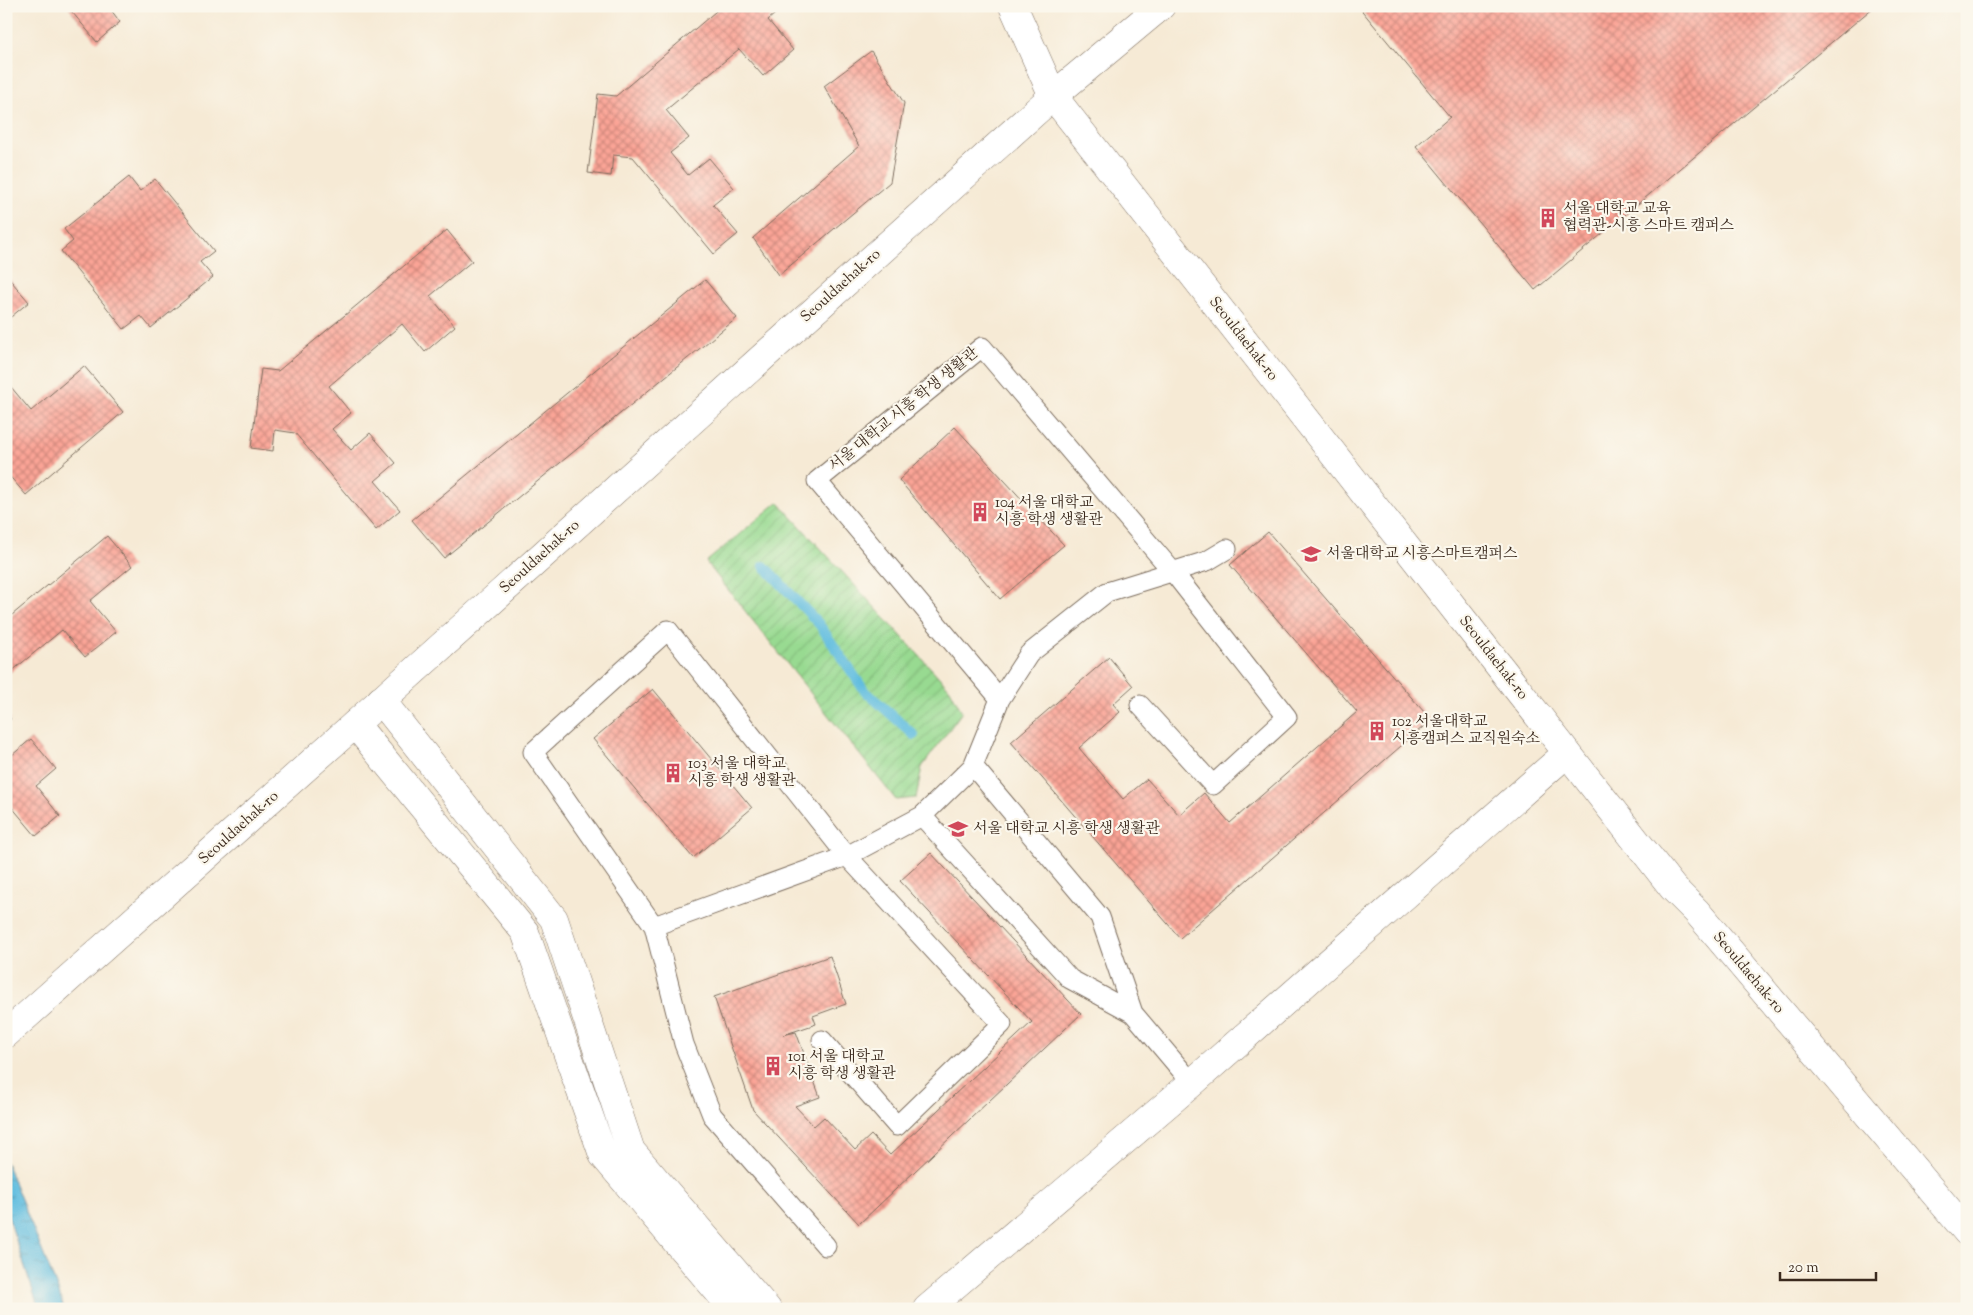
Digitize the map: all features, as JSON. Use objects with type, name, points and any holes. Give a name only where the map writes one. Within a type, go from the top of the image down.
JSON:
[{"type":"street","name":"Seouldaehak-ro","points":[[1013,6],[1053,96],[1673,888],[1703,920],[1967,1232]]},
{"type":"street","points":[[1053,96],[1161,6]]},
{"type":"street","name":"Seouldaehak-ro","points":[[6,1034],[355,724],[1053,96]]},
{"type":"street","points":[[381,700],[554,919],[631,1151],[767,1309]]},
{"type":"street","points":[[355,724],[526,932],[603,1155],[733,1309]]},
{"type":"street","points":[[928,1309],[1192,1083],[1567,753]]},
{"type":"lane","name":"서울 대학교 시흥 학생 생활관","points":[[1000,699],[818,481],[982,347],[1173,572],[1287,717],[1213,785],[1140,705]]},
{"type":"lane","points":[[654,926],[847,856],[922,816],[973,766],[1000,699],[1029,654],[1107,592],[1207,561],[1227,549]]},
{"type":"lane","points":[[822,1040],[897,1126],[1002,1024],[847,856],[668,630],[533,752],[654,926],[684,1044],[712,1115],[826,1246]]},
{"type":"lane","points":[[973,766],[1100,917],[1133,1013],[1192,1083]]},
{"type":"lane","points":[[922,816],[1070,979],[1133,1013]]},
{"type":"green space","points":[[778,502],[950,689],[962,712],[922,767],[916,798],[896,800],[706,562]]},
{"type":"water","points":[[6,1162],[64,1309],[39,1309],[6,1210]]},
{"type":"building","points":[[67,6],[108,6],[120,22],[97,42]]},
{"type":"building","points":[[722,6],[784,6],[768,20],[793,50],[763,76],[739,49],[666,110],[689,138],[670,153],[688,175],[709,158],[734,188],[713,205],[738,234],[714,254],[633,157],[613,155],[611,176],[588,173],[598,94],[616,96]]},
{"type":"building","name":"서울 대학교 교육 협력관-시흥 스마트 캠퍼스","points":[[1358,6],[1711,6],[1714,10],[1718,6],[1875,6],[1535,290],[1416,146],[1450,117]]},
{"type":"building","points":[[871,51],[904,103],[890,182],[779,275],[753,238],[859,146],[824,86]]},
{"type":"building","points":[[129,177],[140,191],[155,179],[214,251],[200,262],[213,277],[151,328],[141,316],[124,329],[61,251],[73,241],[64,229]]},
{"type":"building","points":[[447,230],[472,261],[430,296],[455,326],[425,352],[402,324],[329,386],[351,413],[332,429],[351,450],[370,433],[396,463],[375,481],[400,510],[376,530],[295,433],[275,430],[273,451],[251,448],[261,369],[278,371]]},
{"type":"building","points":[[6,275],[29,302],[6,321]]},
{"type":"building","points":[[705,280],[737,318],[444,558],[412,520]]},
{"type":"building","points":[[84,366],[123,412],[26,495],[6,472],[6,381],[31,411]]},
{"type":"building","name":"104 서울 대학교 시흥 학생 생활관","points":[[955,427],[1064,545],[1000,599],[899,480]]},
{"type":"building","name":"102 서울대학교 시흥캠퍼스 교직원숙소","points":[[1268,532],[1431,720],[1180,938],[1011,742],[1109,657],[1133,686],[1113,704],[1120,712],[1079,748],[1123,799],[1147,779],[1179,815],[1204,793],[1230,823],[1357,712],[1230,565]]},
{"type":"building","points":[[107,536],[132,566],[90,601],[116,632],[85,657],[62,630],[6,676],[6,620]]},
{"type":"building","name":"103 서울 대학교 시흥 학생 생활관","points":[[653,689],[752,808],[693,858],[593,739]]},
{"type":"building","points":[[6,713],[11,719],[6,723]]},
{"type":"building","points":[[31,739],[56,769],[36,786],[60,816],[36,836],[6,800],[6,751],[11,756]]},
{"type":"building","name":"101 서울 대학교 시흥 학생 생활관","points":[[931,853],[1081,1014],[859,1224],[753,1110],[714,997],[830,956],[846,1004],[813,1016],[816,1024],[783,1035],[796,1032],[820,1097],[795,1106],[814,1126],[824,1117],[855,1150],[871,1135],[890,1155],[1032,1022],[900,881]]},
{"type":"waterway","points":[[764,566],[819,624],[864,690],[914,735]]},
{"type":"place","name":"서울 대학교 교육 협력관-시흥 스마트 캠퍼스","points":[[1548,218]]},
{"type":"place","name":"104 서울 대학교 시흥 학생 생활관","points":[[980,512]]},
{"type":"place","name":"서울대학교 시흥스마트캠퍼스","points":[[1311,554]]},
{"type":"place","name":"102 서울대학교 시흥캠퍼스 교직원숙소","points":[[1377,731]]},
{"type":"place","name":"103 서울 대학교 시흥 학생 생활관","points":[[673,773]]},
{"type":"place","name":"서울 대학교 시흥 학생 생활관","points":[[958,829]]},
{"type":"place","name":"101 서울 대학교 시흥 학생 생활관","points":[[773,1066]]}]
